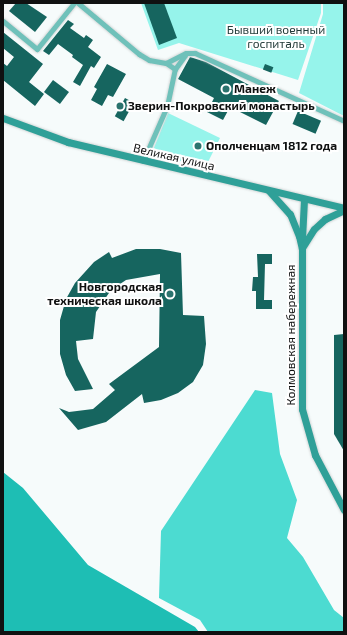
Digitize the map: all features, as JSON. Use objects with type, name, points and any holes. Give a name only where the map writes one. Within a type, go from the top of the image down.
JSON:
[{"type":"main road","name":"Великая улица","points":[[3,118],[68,142],[344,209]]},
{"type":"main road","points":[[269,191],[290,214],[302,248]]},
{"type":"main road","name":"Колмовская набережная","points":[[304,199],[302,248],[302,409],[315,455],[344,510]]},
{"type":"main road","points":[[302,248],[324,219],[344,209]]},
{"type":"street","points":[[3,21],[37,50],[74,3]]},
{"type":"street","points":[[78,3],[139,54],[149,60],[166,63],[175,70]]},
{"type":"street","points":[[166,63],[186,53],[195,53],[344,121]]},
{"type":"street","points":[[143,161],[167,106],[175,70],[186,53]]},
{"type":"green space","name":"Бывший военный госпиталь","points":[[141,3],[321,3],[321,13],[298,80],[179,43],[158,50]]},
{"type":"green space","points":[[323,3],[344,3],[344,116],[299,93],[323,14]]},
{"type":"green space","points":[[168,113],[220,138],[206,166],[151,155]]},
{"type":"shaded area","points":[[255,390],[272,393],[280,454],[297,500],[287,538],[303,557],[334,610],[344,618],[344,632],[208,632],[200,620],[159,598],[161,531]]},
{"type":"shaded area","points":[[3,472],[23,488],[88,565],[195,627],[199,632],[3,632]]},
{"type":"building","points":[[16,3],[26,3],[47,17],[35,32],[9,11]]},
{"type":"building","points":[[144,3],[164,3],[177,38],[159,45]]},
{"type":"building","points":[[68,20],[74,24],[70,28],[84,38],[86,35],[93,40],[88,47],[101,57],[94,68],[91,66],[80,86],[73,82],[83,65],[72,57],[73,55],[58,44],[49,55],[43,51]]},
{"type":"building","points":[[3,32],[43,64],[29,82],[44,94],[35,106],[3,80],[3,63],[7,66],[14,57],[3,48]]},
{"type":"building","name":"Манеж","points":[[190,57],[206,62],[279,101],[266,125],[230,107],[223,120],[207,112],[214,98],[178,79]]},
{"type":"building","points":[[107,64],[126,74],[113,97],[108,95],[102,106],[91,100],[97,89],[94,87]]},
{"type":"building","points":[[265,64],[273,67],[271,73],[263,70]]},
{"type":"building","points":[[53,80],[69,92],[60,104],[44,92]]},
{"type":"building","points":[[125,98],[134,103],[124,121],[115,116]]},
{"type":"building","points":[[298,111],[321,121],[316,134],[293,124]]},
{"type":"building","points":[[136,249],[160,249],[181,253],[183,315],[204,316],[206,344],[203,365],[193,382],[178,393],[161,400],[144,403],[142,394],[106,422],[78,430],[59,408],[69,412],[93,409],[115,390],[109,384],[159,347],[160,274],[126,280],[111,290],[96,312],[93,339],[76,341],[78,359],[93,389],[75,391],[66,375],[60,354],[60,320],[66,299],[75,283],[94,262],[109,252],[112,258]]},
{"type":"building","points":[[257,254],[272,254],[272,264],[265,264],[264,300],[272,300],[272,309],[256,309],[256,291],[252,291],[253,277],[258,277]]},
{"type":"building","points":[[344,334],[344,451],[334,434],[334,335]]},
{"type":"place","name":"Манеж","points":[[226,89]]},
{"type":"place","name":"Зверин-Покровский монастырь","points":[[120,106]]},
{"type":"place","name":"Ополченцам 1812 года","points":[[198,146]]},
{"type":"place","name":"Новгородская техническая школа","points":[[170,294]]}]
